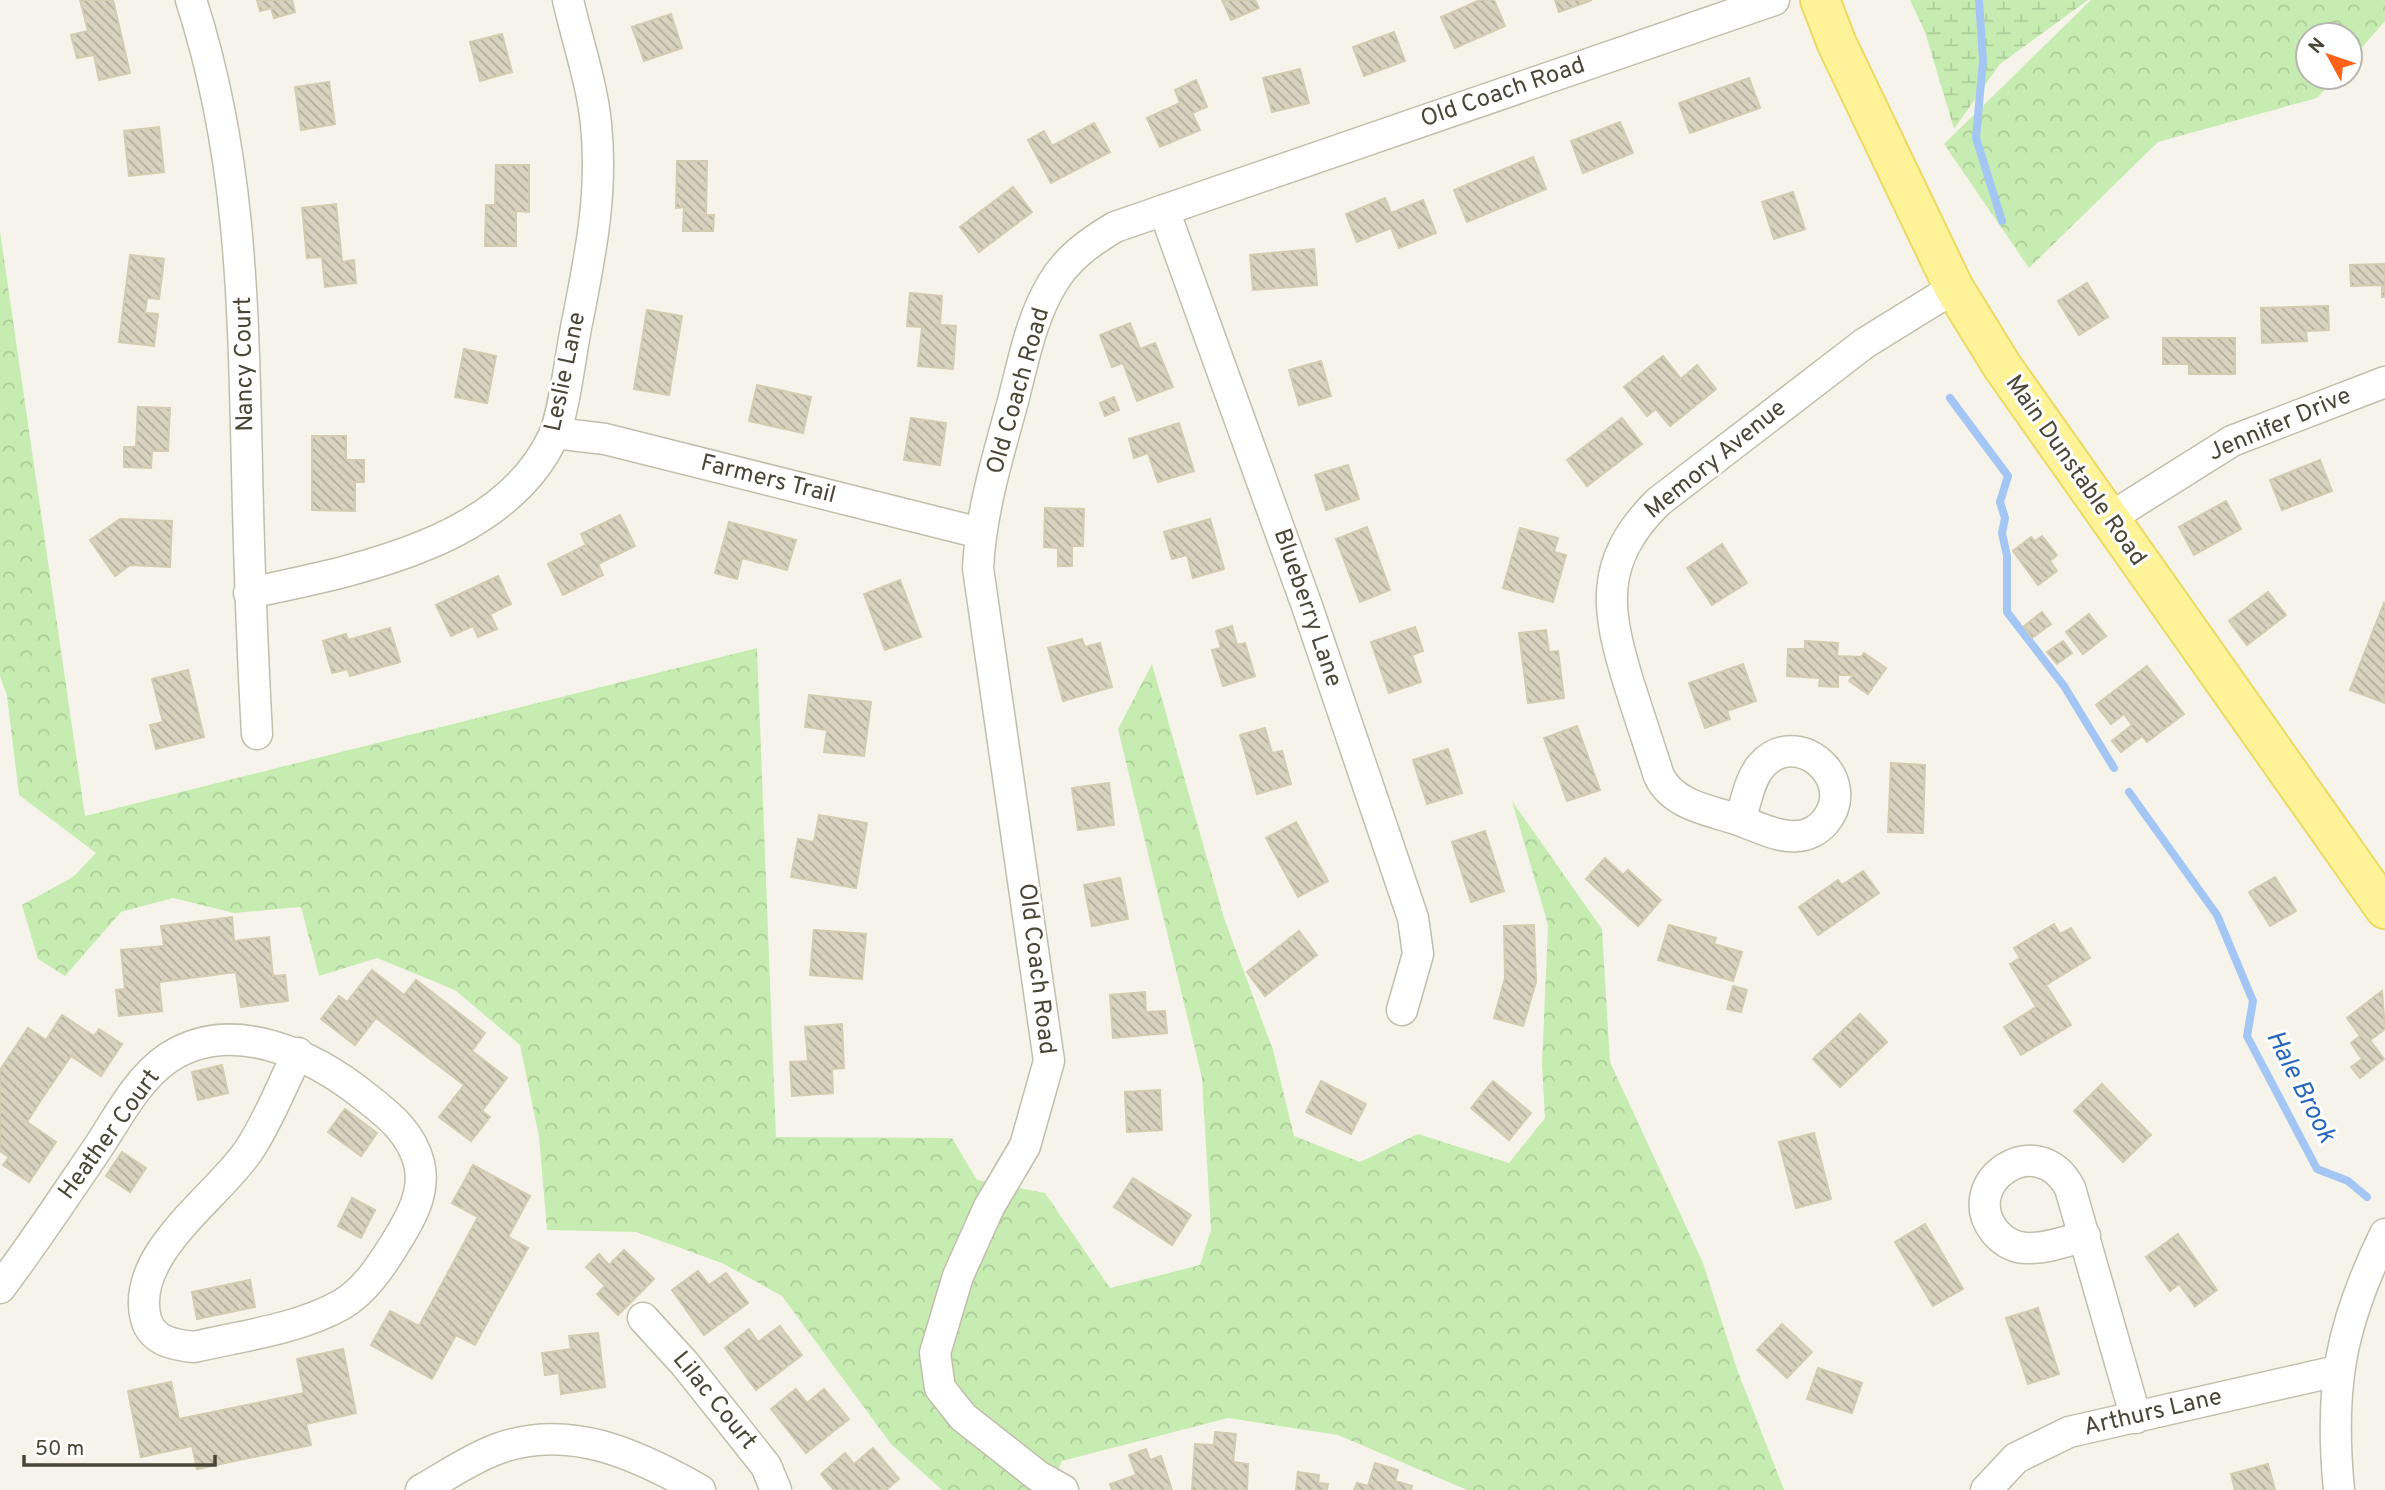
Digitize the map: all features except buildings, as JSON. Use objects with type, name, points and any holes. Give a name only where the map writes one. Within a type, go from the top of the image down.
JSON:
[{"type":"main road","name":"Main Dunstable Road","points":[[1821,0],[1837,44],[1954,288],[2002,366],[2108,519],[2381,893]]},
{"type":"street","name":"Nancy Court","points":[[191,0],[206,47],[226,136],[243,278],[249,593],[257,734]]},
{"type":"street","name":"Leslie Lane","points":[[249,593],[403,556],[463,526],[511,494],[539,465],[555,433],[597,226],[600,174],[596,121],[568,0]]},
{"type":"street","name":"Old Coach Road","points":[[1063,1490],[1038,1476],[963,1417],[940,1388],[935,1353],[958,1276],[989,1207],[1025,1146],[1049,1061],[978,568],[980,533],[1024,359],[1035,321],[1052,284],[1067,263],[1090,242],[1115,227],[1774,0]]},
{"type":"street","name":"Blueberry Lane","points":[[1164,210],[1316,631],[1413,918],[1418,954],[1402,1010]]},
{"type":"street","name":"Memory Avenue","points":[[1740,820],[1675,796],[1659,776],[1614,633],[1610,606],[1615,566],[1633,531],[1658,502],[1865,343],[1954,288]]},
{"type":"street","name":"Jennifer Drive","points":[[2108,519],[2232,441],[2385,382]]},
{"type":"street","name":"Farmers Trail","points":[[555,433],[605,439],[980,533]]},
{"type":"street","name":"Heather Court","points":[[0,1288],[124,1108],[156,1067],[187,1048],[211,1043],[266,1044],[298,1053],[354,1087],[405,1133],[419,1164],[418,1199],[407,1223],[372,1278],[341,1305],[295,1322],[194,1346],[174,1345],[158,1337],[147,1323],[144,1306],[150,1280],[161,1254],[176,1231],[249,1150],[298,1053]]},
{"type":"street","points":[[2339,1490],[2337,1371],[2356,1299],[2385,1234]]},
{"type":"street","points":[[2085,1236],[2136,1418]]},
{"type":"street","name":"Lilac Court","points":[[643,1318],[685,1364],[766,1466],[776,1490]]},
{"type":"street","name":"Arthurs Lane","points":[[1986,1490],[2016,1458],[2041,1443],[2069,1432],[2337,1371]]},
{"type":"street","points":[[421,1490],[497,1449],[533,1440],[596,1443],[654,1464],[700,1490]]},
{"type":"green space","points":[[1910,0],[2088,0],[2000,64],[1954,129],[1925,32]]},
{"type":"green space","points":[[2091,0],[2385,0],[2385,21],[2364,45],[2364,21],[2294,21],[2294,91],[2323,91],[2317,98],[2158,142],[2029,268],[1944,144]]},
{"type":"green space","points":[[0,231],[85,816],[757,648],[776,1137],[952,1138],[977,1180],[1045,1193],[1110,1288],[1200,1265],[1211,1230],[1202,1078],[1118,729],[1152,664],[1224,918],[1273,1050],[1294,1136],[1360,1162],[1418,1134],[1509,1163],[1545,1118],[1542,1065],[1548,925],[1512,801],[1602,929],[1610,1062],[1703,1263],[1737,1369],[1784,1490],[1467,1490],[1338,1435],[1228,1418],[1062,1461],[1050,1490],[942,1490],[891,1444],[782,1296],[722,1263],[636,1232],[547,1230],[539,1137],[520,1045],[455,990],[377,958],[319,976],[301,907],[234,913],[173,898],[121,912],[65,976],[38,959],[22,905],[73,877],[96,853],[19,795],[7,696],[0,676]]},
{"type":"waterway","name":"Hale Brook","points":[[1979,0],[1983,60],[1976,138],[2002,221]]},
{"type":"waterway","name":"Hale Brook","points":[[1950,398],[2008,476],[2000,502],[2005,518],[2002,533],[2007,556],[2007,612],[2064,686],[2114,768]]},
{"type":"waterway","name":"Hale Brook","points":[[2129,792],[2217,915],[2253,1001],[2247,1036],[2317,1169],[2348,1181],[2367,1197]]}]
